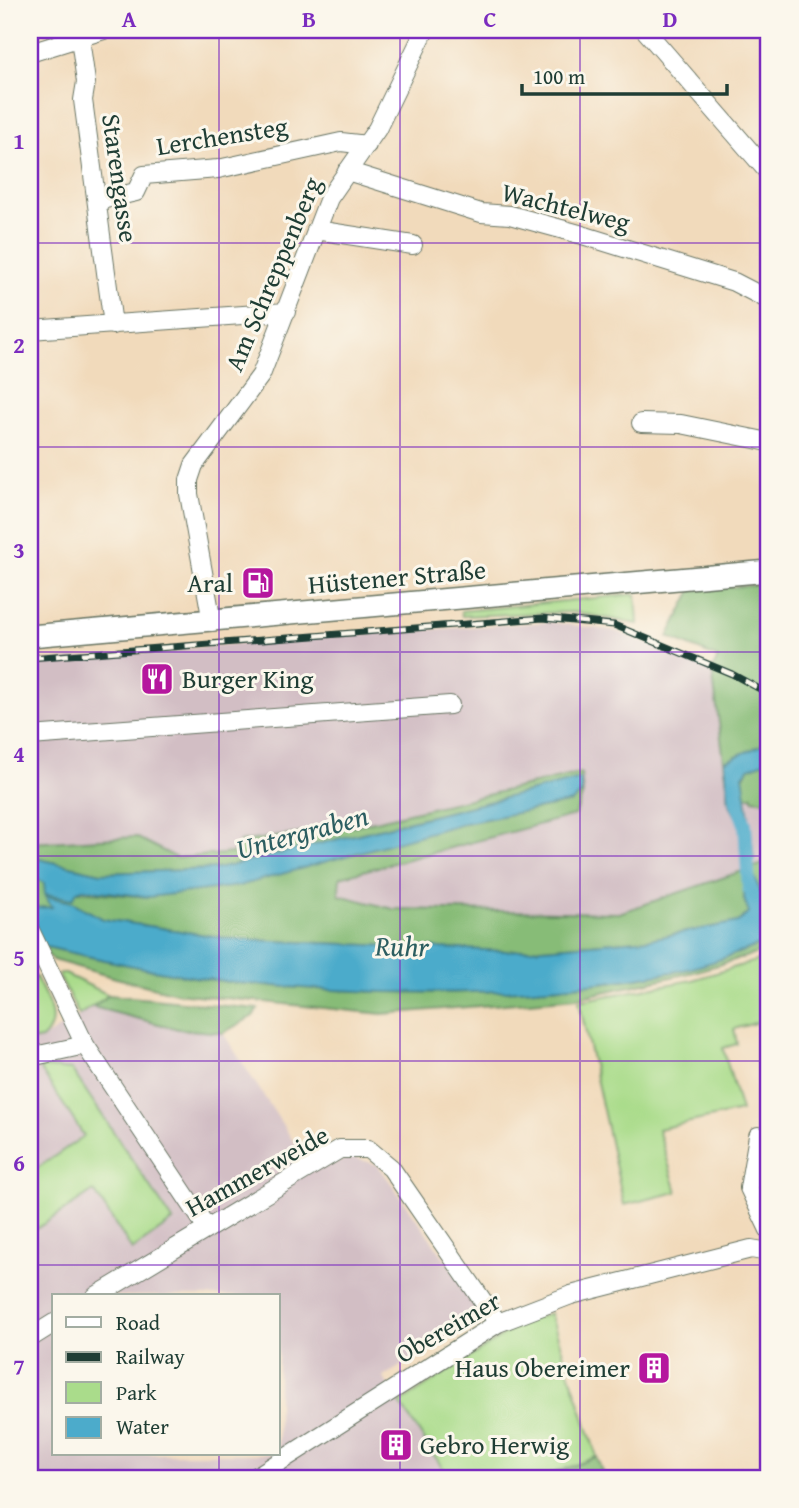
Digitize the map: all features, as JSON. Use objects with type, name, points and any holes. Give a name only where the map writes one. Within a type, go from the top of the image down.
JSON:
[{"type":"main road","name":"Hüstener Straße","points":[[30,636],[212,622],[769,570]]},
{"type":"street","points":[[30,54],[104,30]]},
{"type":"street","name":"Am Schreppenberg","points":[[212,622],[189,494],[190,473],[261,375],[329,198],[389,109],[425,30]]},
{"type":"street","points":[[645,30],[769,173]]},
{"type":"street","name":"Starengasse","points":[[80,38],[86,82],[83,100],[113,325]]},
{"type":"street","name":"Lerchensteg","points":[[97,201],[136,192],[144,175],[218,169],[341,142],[367,145]]},
{"type":"street","name":"Wachtelweg","points":[[347,171],[481,213],[510,215],[579,234],[734,282],[769,300]]},
{"type":"street","points":[[316,230],[413,245]]},
{"type":"street","points":[[30,330],[286,312]]},
{"type":"street","points":[[641,423],[681,424],[769,442]]},
{"type":"street","points":[[30,736],[450,705]]},
{"type":"street","points":[[30,930],[63,1003],[86,1045],[206,1228]]},
{"type":"street","points":[[30,1057],[86,1045]]},
{"type":"street","points":[[758,1136],[748,1188],[769,1230]]},
{"type":"street","name":"Hammerweide","points":[[99,1294],[340,1149],[368,1149],[391,1168],[498,1323]]},
{"type":"street","name":"Obereimer","points":[[254,1478],[498,1323],[571,1295],[751,1249],[769,1252]]},
{"type":"street","points":[[30,1338],[52,1323]]},
{"type":"shaded area","points":[[550,622],[615,631],[712,670],[729,798],[753,796],[761,801],[769,801],[769,862],[619,913],[393,909],[339,895],[340,877],[575,815],[583,794],[581,773],[353,826],[240,842],[233,853],[177,858],[136,837],[30,843],[30,662],[316,637]]},
{"type":"shaded area","points":[[93,1007],[178,1029],[223,1033],[299,1150],[321,1168],[352,1157],[378,1165],[485,1315],[383,1377],[449,1478],[30,1478],[30,1041],[42,1039]]},
{"type":"green space","points":[[769,584],[769,742],[725,761],[729,799],[712,670],[718,658],[668,637],[692,590]]},
{"type":"green space","points":[[636,594],[638,624],[573,612],[462,616],[461,611]]},
{"type":"green space","points":[[769,760],[769,801],[753,799],[753,796],[729,799],[749,768]]},
{"type":"green space","points":[[581,773],[583,794],[575,815],[340,877],[339,895],[393,909],[619,913],[769,862],[769,902],[765,904],[751,869],[746,871],[744,899],[749,913],[738,922],[650,939],[507,951],[232,939],[102,919],[72,902],[46,897],[53,907],[30,908],[30,875],[44,883],[77,891],[149,897],[460,824],[572,802],[581,779],[217,869],[101,873],[30,857],[30,843],[136,837],[177,858],[233,853],[240,842],[353,826]]},
{"type":"green space","points":[[30,918],[41,946],[214,980],[350,991],[462,992],[574,986],[684,970],[769,942],[769,950],[694,972],[577,998],[382,1014],[176,993],[116,978],[53,960],[39,946]]},
{"type":"green space","points":[[769,957],[769,1019],[734,1029],[737,1044],[723,1048],[741,1111],[658,1129],[677,1192],[624,1205],[579,1001],[692,980]]},
{"type":"green space","points":[[63,973],[109,995],[79,1015],[58,974]]},
{"type":"green space","points":[[36,977],[52,1017],[48,1032],[42,1039],[30,1041],[30,980]]},
{"type":"green space","points":[[109,995],[258,1009],[253,1016],[223,1033],[178,1029],[93,1007]]},
{"type":"green space","points":[[39,1067],[72,1070],[173,1221],[132,1250],[94,1191],[30,1233],[30,1173],[84,1136]]},
{"type":"green space","points":[[550,1313],[597,1457],[542,1478],[449,1478],[400,1403],[522,1323]]},
{"type":"green space","points":[[596,1457],[604,1478],[542,1478]]},
{"type":"water","points":[[769,742],[769,760],[749,768],[743,775],[749,817],[738,820],[729,804],[725,761]]},
{"type":"water","points":[[581,779],[582,793],[572,802],[460,824],[239,886],[149,897],[83,889],[77,891],[73,899],[45,894],[44,883],[30,875],[30,857],[101,873],[217,869]]},
{"type":"water","points":[[750,822],[754,860],[745,861],[740,824]]},
{"type":"water","points":[[751,869],[765,903],[769,902],[769,942],[683,970],[573,986],[518,990],[350,991],[214,980],[41,946],[30,918],[30,908],[52,907],[45,896],[72,902],[103,919],[232,939],[507,951],[650,939],[738,922],[749,913],[744,899],[746,870]]},
{"type":"waterway","points":[[737,802],[745,824],[749,889]]},
{"type":"railway","points":[[30,658],[543,618],[614,625],[732,674],[769,694]]},
{"type":"place","name":"Aral","points":[[258,583]]},
{"type":"place","name":"Burger King","points":[[157,679]]},
{"type":"place","name":"Haus Obereimer","points":[[654,1368]]},
{"type":"place","name":"Gebro Herwig","points":[[396,1445]]},
{"type":"water label","name":"Untergraben","points":[[302,832]]},
{"type":"water label","name":"Ruhr","points":[[402,946]]}]
